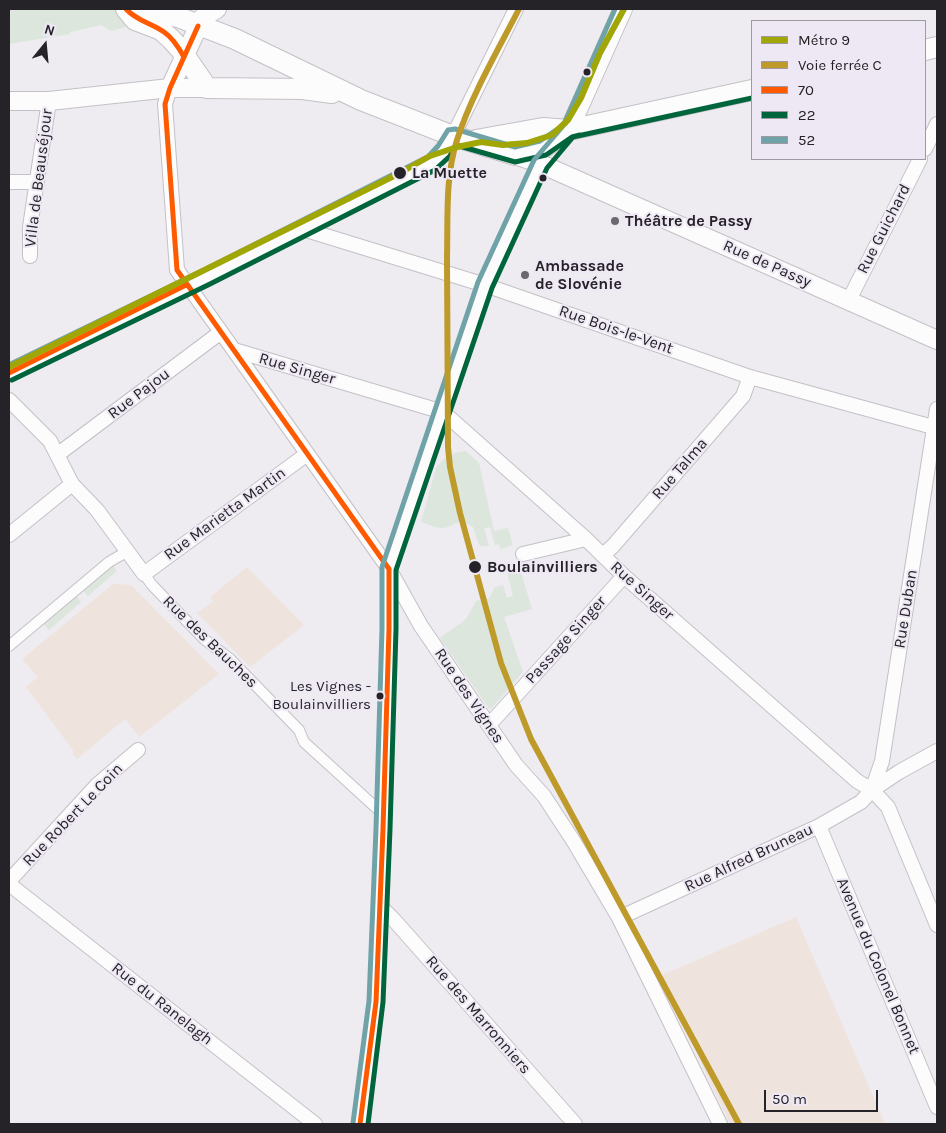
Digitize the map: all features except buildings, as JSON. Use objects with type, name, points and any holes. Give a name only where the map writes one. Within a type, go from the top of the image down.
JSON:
[{"type":"main road","points":[[127,9],[135,20],[161,30],[171,39],[207,88],[314,90],[361,100]]},
{"type":"main road","points":[[148,9],[178,17],[204,15],[235,39],[361,100],[461,138],[515,155],[543,148],[569,130]]},
{"type":"main road","points":[[461,138],[543,128],[569,130],[751,90]]},
{"type":"street","points":[[9,373],[186,285],[206,277],[432,163],[461,138],[516,9]]},
{"type":"street","points":[[360,1124],[376,1002],[389,629],[389,569],[485,285],[541,164],[569,130],[623,9]]},
{"type":"street","points":[[170,88],[204,15]]},
{"type":"street","points":[[9,101],[49,101],[170,88],[207,88]]},
{"type":"street","name":"Rue des Vignes","points":[[170,88],[165,104],[177,270],[389,569],[421,626],[516,766],[549,804],[574,842],[620,918],[720,1124]]},
{"type":"street","name":"Villa de Beauséjour","points":[[30,256],[30,227],[49,101]]},
{"type":"street","points":[[926,147],[937,124]]},
{"type":"street","name":"Rue de Passy","points":[[515,155],[541,164],[937,340]]},
{"type":"street","name":"Rue Guichard","points":[[849,300],[919,160]]},
{"type":"street","points":[[9,182],[37,182]]},
{"type":"street","name":"Rue Bois-le-Vent","points":[[300,228],[485,285],[750,377],[934,427]]},
{"type":"street","name":"Rue Pajou","points":[[57,456],[221,332]]},
{"type":"street","name":"Rue Singer","points":[[234,350],[443,412],[586,539],[624,576],[857,781],[872,790],[888,807],[937,925]]},
{"type":"street","name":"Rue Talma","points":[[603,555],[613,546],[744,396],[750,377]]},
{"type":"street","points":[[9,400],[50,441],[72,484],[97,510],[144,574]]},
{"type":"street","name":"Rue Duban","points":[[872,790],[882,761],[937,409]]},
{"type":"street","name":"Rue Marietta Martin","points":[[144,574],[307,454]]},
{"type":"street","points":[[9,535],[72,484]]},
{"type":"street","points":[[522,554],[586,539]]},
{"type":"street","points":[[9,646],[109,562],[128,551]]},
{"type":"street","name":"Rue des Bauches","points":[[144,574],[152,585],[204,639],[230,659],[299,730],[304,742],[383,814]]},
{"type":"street","name":"Passage Singer","points":[[489,725],[624,576]]},
{"type":"street","name":"Rue Robert Le Coin","points":[[9,883],[98,784],[138,750]]},
{"type":"street","name":"Rue Alfred Bruneau","points":[[620,918],[819,826],[860,802],[872,790],[899,772],[937,751]]},
{"type":"street","name":"Avenue du Colonel Bonnet","points":[[819,826],[937,1106]]},
{"type":"street","name":"Rue du Ranelagh","points":[[9,883],[315,1124]]},
{"type":"street","name":"Rue des Marronniers","points":[[380,907],[394,920],[575,1124]]},
{"type":"shaded area","points":[[9,9],[132,9],[125,27],[111,31],[101,25],[70,32],[70,34],[9,44]]},
{"type":"shaded area","points":[[466,451],[479,463],[494,531],[508,528],[513,545],[500,549],[499,544],[495,545],[490,527],[484,528],[489,546],[481,546],[473,527],[462,522],[441,528],[421,522],[436,468],[449,456]]},
{"type":"shaded area","points":[[112,565],[117,571],[88,596],[83,590]]},
{"type":"shaded area","points":[[247,567],[304,625],[250,667],[197,613],[213,601],[210,597]]},
{"type":"shaded area","points":[[520,569],[532,609],[504,617],[523,672],[490,710],[440,638],[466,619],[476,601],[489,598],[495,587],[503,585],[507,598],[513,596],[507,572]]},
{"type":"shaded area","points":[[113,584],[131,585],[219,674],[139,737],[125,719],[77,759],[72,754],[74,752],[26,687],[38,677],[22,659]]},
{"type":"shaded area","points":[[76,595],[81,602],[49,630],[43,623]]},
{"type":"shaded area","points":[[796,917],[885,1124],[730,1124],[660,976]]},
{"type":"metro line","name":"9","points":[[9,367],[400,173],[430,156],[457,147],[481,142],[503,145],[527,143],[552,135],[568,120],[581,98],[600,53],[624,9]]},
{"type":"rail line","name":"C","points":[[519,9],[485,73],[463,123],[453,154],[448,198],[447,257],[448,447],[450,467],[460,513],[501,663],[531,739],[739,1124]]},
{"type":"transit line","name":"70","points":[[126,9],[167,34],[176,43],[184,57]]},
{"type":"transit line","name":"52","points":[[353,1123],[369,1001],[382,629],[382,567],[478,282],[534,160],[563,126],[615,9]]},
{"type":"transit line","name":"70","points":[[198,26],[170,88],[165,104],[177,270],[389,569]]},
{"type":"transit line","name":"22","points":[[368,1124],[383,1002],[390,829],[396,570],[492,288],[547,168],[573,137],[751,98]]},
{"type":"transit line","name":"52","points":[[9,365],[204,270],[428,157],[448,130],[455,129],[515,147],[540,141],[565,124]]},
{"type":"transit line","name":"22","points":[[12,380],[210,284],[435,170],[450,156],[456,145],[515,162],[546,155],[572,137],[580,135]]},
{"type":"transit line","name":"70","points":[[9,373],[186,285]]},
{"type":"transit line","name":"70","points":[[360,1124],[376,1002],[383,829],[389,569]]},
{"type":"place","name":"La Muette","points":[[400,173]]},
{"type":"place","name":"Théâtre de Passy","points":[[615,221]]},
{"type":"place","name":"Ambassade de Slovénie","points":[[525,275]]},
{"type":"place","name":"Boulainvilliers","points":[[475,567]]},
{"type":"place","name":"Les Vignes - Boulainvilliers","points":[[380,696]]}]
